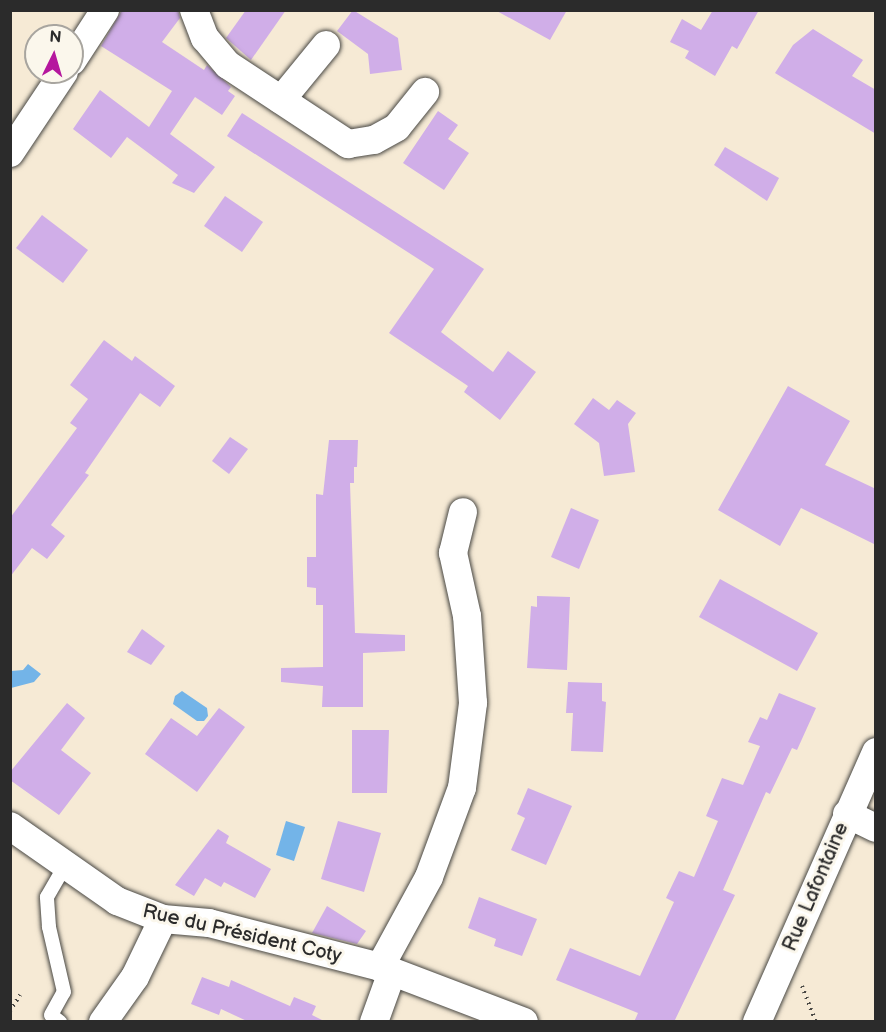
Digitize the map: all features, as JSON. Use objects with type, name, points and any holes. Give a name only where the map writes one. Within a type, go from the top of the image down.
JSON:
[{"type":"street","points":[[84,42],[105,10]]},
{"type":"street","points":[[194,10],[205,38],[228,65],[348,144],[374,140],[397,127],[425,92]]},
{"type":"street","points":[[281,100],[326,45]]},
{"type":"street","points":[[10,153],[56,84]]},
{"type":"street","points":[[374,1022],[386,970],[429,877],[462,788],[473,703],[467,616],[453,553],[464,512]]},
{"type":"street","name":"Rue Lafontaine","points":[[757,1022],[876,752]]},
{"type":"street","points":[[847,814],[876,828]]},
{"type":"street","name":"Rue du Président Coty","points":[[10,826],[117,901],[163,919],[209,923],[386,970],[524,1022]]},
{"type":"street","points":[[103,1022],[135,977],[163,919]]},
{"type":"lane","points":[[55,1018],[64,992],[49,927],[47,897],[65,866]]},
{"type":"path","points":[[801,986],[816,1022]]},
{"type":"path","points":[[10,1011],[20,995]]},
{"type":"water","points":[[28,664],[41,674],[34,682],[11,688],[11,671],[23,670]]},
{"type":"water","points":[[182,691],[207,708],[208,716],[204,721],[197,721],[173,704],[175,696]]},
{"type":"water","points":[[286,821],[305,827],[294,861],[276,855]]},
{"type":"building","points":[[122,10],[178,10],[180,18],[162,42],[204,70],[207,65],[231,87],[228,91],[235,96],[222,115],[195,97],[170,134],[215,167],[194,193],[172,183],[178,175],[127,137],[111,158],[73,129],[100,90],[149,127],[172,91],[101,46]]},
{"type":"building","points":[[246,10],[286,10],[251,60],[226,38]]},
{"type":"building","points":[[353,10],[398,38],[402,70],[370,74],[368,54],[337,31]]},
{"type":"building","points":[[495,10],[567,10],[550,40]]},
{"type":"building","points":[[713,10],[759,10],[737,49],[732,46],[715,76],[685,58],[689,51],[670,42],[682,19],[701,30]]},
{"type":"building","points":[[813,29],[863,60],[852,76],[876,90],[876,134],[775,73],[793,45]]},
{"type":"building","points":[[438,111],[458,125],[448,139],[469,153],[444,190],[403,163]]},
{"type":"building","points":[[242,113],[484,269],[441,332],[493,372],[508,351],[536,372],[500,420],[464,392],[468,386],[389,333],[434,269],[227,136]]},
{"type":"building","points":[[725,147],[779,178],[767,201],[714,165]]},
{"type":"building","points":[[225,196],[263,222],[242,252],[204,226]]},
{"type":"building","points":[[42,215],[88,250],[63,283],[16,248]]},
{"type":"building","points":[[104,340],[132,361],[135,356],[175,386],[160,407],[140,393],[85,473],[89,475],[51,525],[65,536],[47,559],[32,548],[10,577],[10,518],[77,428],[70,423],[88,399],[70,385]]},
{"type":"building","points":[[788,386],[850,421],[825,465],[876,489],[876,545],[801,508],[780,546],[718,510]]},
{"type":"building","points":[[593,398],[609,410],[617,400],[636,413],[628,424],[635,472],[604,476],[599,443],[574,424]]},
{"type":"building","points":[[230,437],[248,449],[229,474],[212,461]]},
{"type":"building","points":[[329,440],[358,440],[357,467],[354,467],[354,483],[350,483],[355,633],[405,635],[405,651],[363,653],[363,707],[322,707],[323,686],[281,682],[281,668],[323,667],[323,605],[316,605],[316,588],[307,587],[307,557],[316,557],[316,494],[323,495]]},
{"type":"building","points":[[571,508],[599,520],[579,569],[551,557]]},
{"type":"building","points":[[720,579],[818,633],[797,671],[699,617]]},
{"type":"building","points":[[537,596],[570,597],[567,670],[527,668],[531,606],[537,607]]},
{"type":"building","points":[[142,629],[165,646],[151,665],[127,652]]},
{"type":"building","points":[[568,682],[602,683],[602,701],[606,702],[603,752],[571,751],[573,713],[566,713]]},
{"type":"building","points":[[779,693],[816,708],[797,750],[792,748],[770,794],[766,792],[723,890],[735,895],[674,1022],[634,1022],[638,1013],[556,980],[570,948],[640,976],[674,902],[666,898],[679,871],[694,877],[718,821],[706,816],[722,778],[743,785],[760,746],[748,742],[760,717],[767,720]]},
{"type":"building","points":[[67,703],[85,718],[61,750],[91,773],[59,815],[10,780],[10,772]]},
{"type":"building","points":[[219,708],[245,727],[197,792],[145,754],[171,718],[197,736]]},
{"type":"building","points":[[352,730],[389,730],[387,793],[352,793]]},
{"type":"building","points":[[528,788],[572,806],[546,865],[511,850],[525,818],[517,814]]},
{"type":"building","points":[[338,821],[381,833],[364,892],[321,879]]},
{"type":"building","points":[[218,829],[229,836],[226,843],[271,869],[255,898],[224,882],[221,887],[205,878],[194,896],[175,885]]},
{"type":"building","points":[[479,897],[537,919],[522,956],[494,946],[496,939],[468,928]]},
{"type":"building","points":[[327,906],[366,931],[357,944],[312,933]]},
{"type":"building","points":[[202,977],[229,987],[231,980],[290,1006],[294,997],[316,1006],[312,1015],[326,1022],[249,1022],[221,1009],[219,1015],[191,1004]]}]
